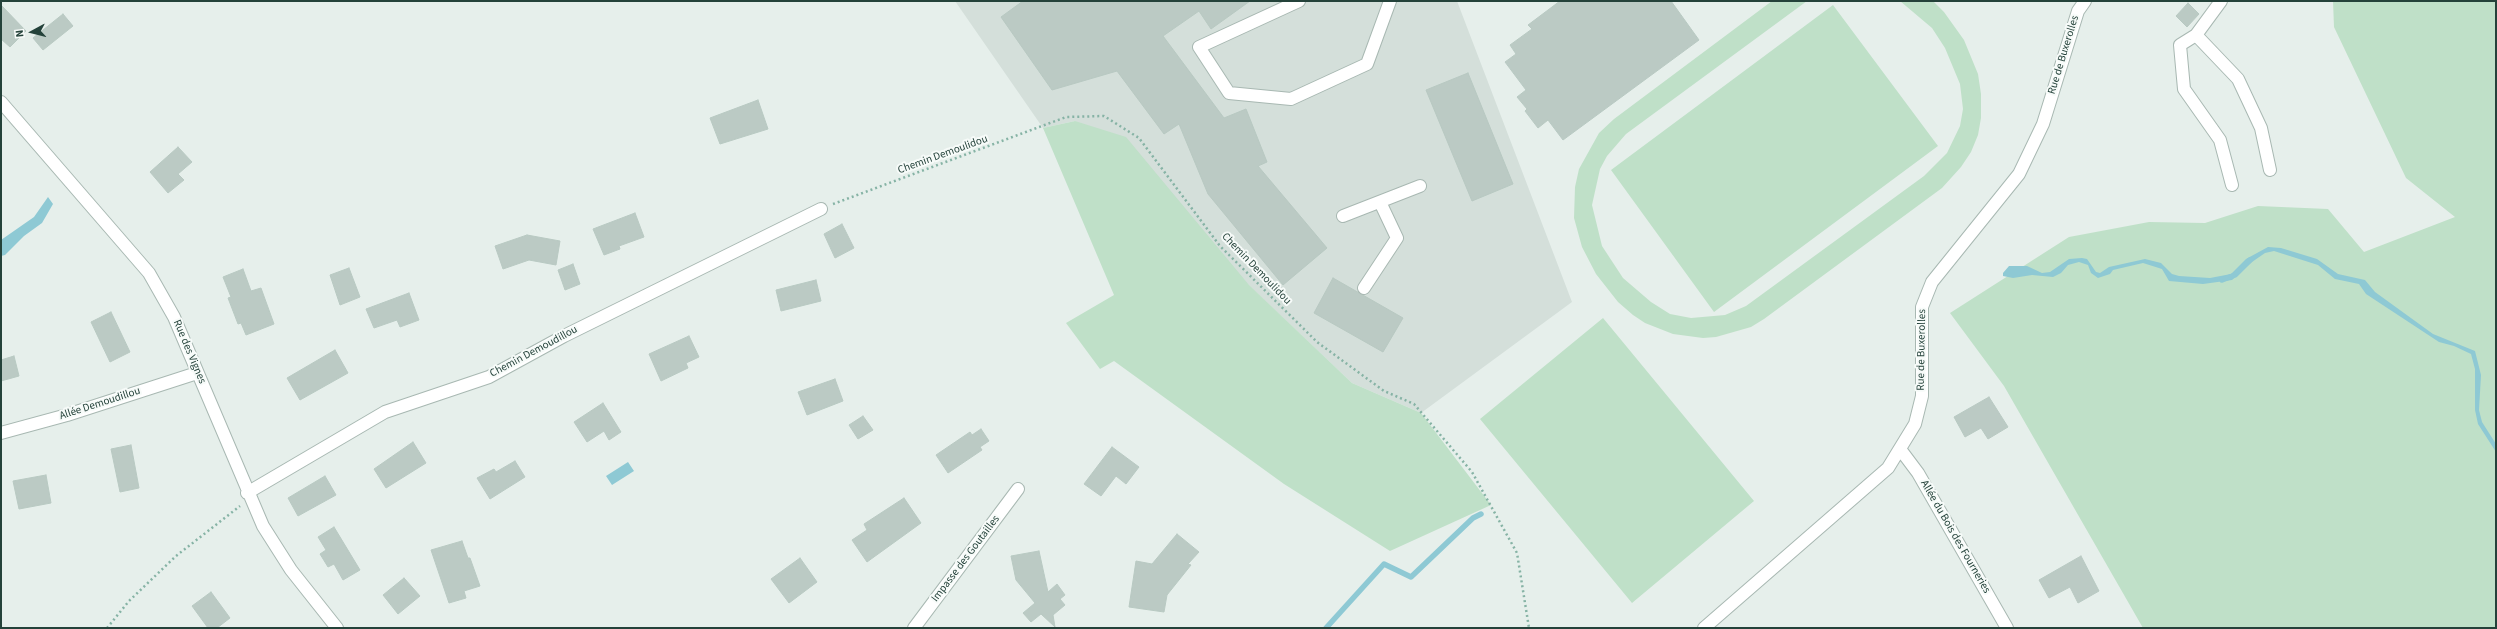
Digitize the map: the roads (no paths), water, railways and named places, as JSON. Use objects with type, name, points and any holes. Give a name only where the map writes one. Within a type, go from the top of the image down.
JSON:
[{"type":"street","points":[[1299,1],[1199,48],[1229,93],[1292,99],[1367,64],[1390,1]]},
{"type":"street","name":"Rue de Buxerolles","points":[[1704,628],[1888,468],[1900,449],[1915,424],[1922,396],[1922,307],[1927,294],[1932,282],[2019,174],[2043,124],[2078,10],[2085,1]]},
{"type":"street","points":[[2221,1],[2196,35],[2180,45],[2184,89],[2220,140],[2232,185]]},
{"type":"street","points":[[2196,35],[2238,79],[2261,128],[2270,170]]},
{"type":"street","name":"Rue des Vignes","points":[[1,102],[149,273],[174,317],[248,495],[263,526],[291,570],[337,628]]},
{"type":"street","points":[[1343,216],[1420,186]]},
{"type":"street","points":[[1364,288],[1397,238],[1380,202]]},
{"type":"street","name":"Chemin Demoudillou","points":[[248,495],[385,412],[489,377],[564,336],[821,209]]},
{"type":"street","name":"Allée Demoudillou","points":[[1,433],[67,415],[198,373]]},
{"type":"street","name":"Allée du Bois des Fourneries","points":[[1900,449],[1918,473],[2008,628]]},
{"type":"street","name":"Impasse des Goutailles","points":[[914,628],[1018,489]]},
{"type":"water","points":[[48,197],[53,204],[42,223],[24,236],[5,255],[1,256],[1,240],[34,217]]},
{"type":"water","points":[[2268,247],[2281,248],[2317,259],[2338,274],[2365,280],[2375,292],[2433,334],[2475,351],[2481,375],[2479,410],[2482,422],[2496,444],[2496,452],[2478,424],[2475,410],[2475,369],[2471,354],[2454,346],[2439,342],[2366,294],[2359,284],[2335,279],[2318,265],[2274,251],[2265,253],[2252,262],[2232,280],[2203,284],[2169,281],[2162,269],[2143,263],[2113,270],[2110,274],[2098,278],[2091,273],[2088,265],[2079,262],[2068,265],[2061,273],[2053,277],[2032,275],[2013,278],[2003,276],[2003,273],[2009,266],[2027,266],[2042,273],[2050,272],[2069,259],[2082,258],[2087,259],[2096,272],[2100,273],[2109,267],[2145,259],[2161,263],[2172,274],[2179,276],[2210,278],[2231,274],[2246,259]]},
{"type":"water","points":[[628,462],[634,471],[612,485],[606,476]]},
{"type":"waterway","points":[[2222,280],[2235,275],[2250,260]]},
{"type":"waterway","points":[[1326,628],[1384,564],[1411,577],[1473,518],[1481,514]]}]
